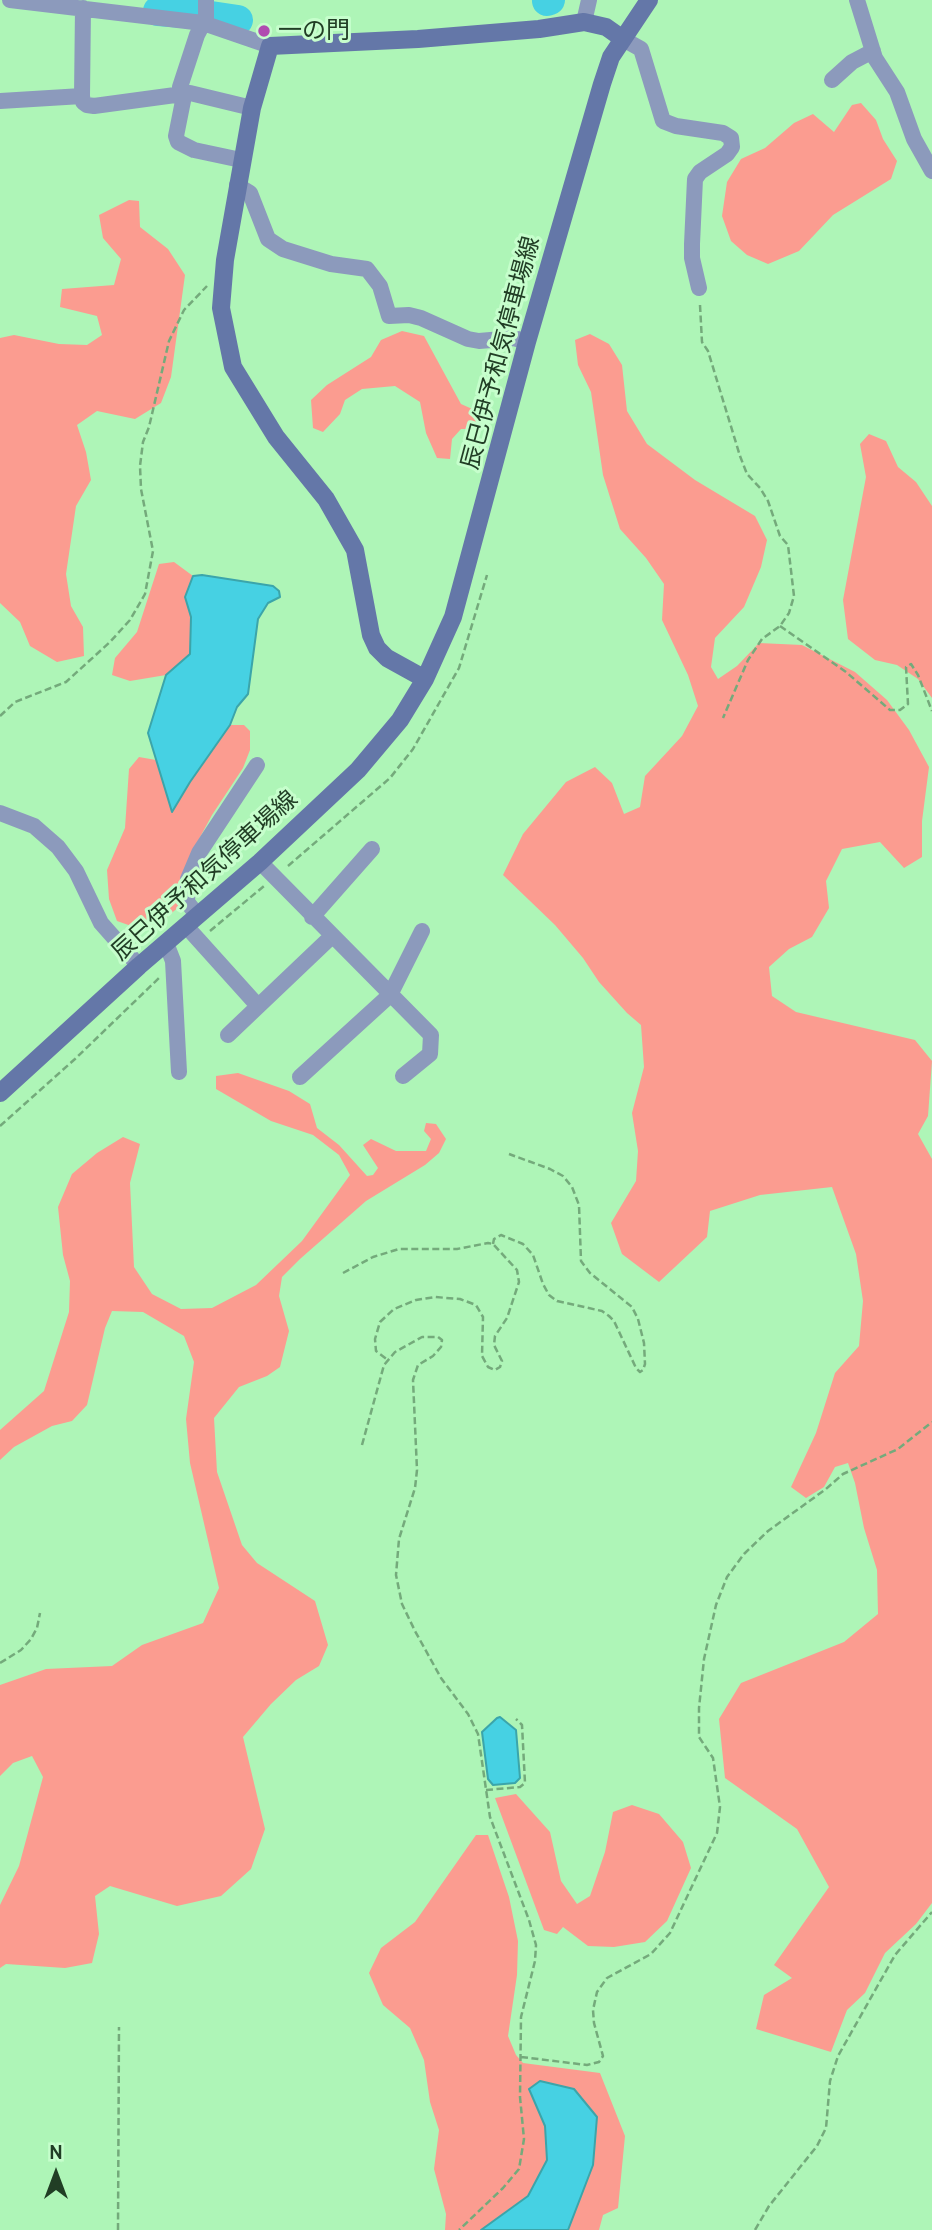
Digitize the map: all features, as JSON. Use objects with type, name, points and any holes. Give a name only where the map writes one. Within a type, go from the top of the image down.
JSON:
[{"type":"main road","name":"辰巳伊予和気停車場線","points":[[0,1093],[166,943],[260,863],[358,770],[400,720],[425,679],[453,617],[527,342],[602,84],[611,57],[649,0]]},
{"type":"main road","points":[[425,679],[387,658],[377,648],[371,635],[355,550],[326,499],[276,437],[233,367],[221,308],[223,281],[241,160],[252,108],[270,47],[418,39],[539,29],[584,22],[606,27],[623,39]]},
{"type":"street","points":[[10,0],[83,8],[143,8],[205,13],[270,47]]},
{"type":"street","points":[[584,22],[589,0]]},
{"type":"street","points":[[857,0],[873,51],[897,92],[914,139],[932,171]]},
{"type":"street","points":[[83,8],[82,96],[87,105],[190,93],[252,108]]},
{"type":"street","points":[[205,13],[180,87],[183,102],[178,125],[178,142],[208,154],[241,160]]},
{"type":"street","points":[[623,39],[641,50],[663,121],[676,126],[723,133],[731,138],[732,147],[727,154],[700,172],[695,179],[692,251],[699,288]]},
{"type":"street","points":[[832,80],[852,62],[873,51]]},
{"type":"street","points":[[0,101],[82,96]]},
{"type":"street","points":[[237,185],[250,193],[268,239],[283,249],[331,264],[367,269],[380,286],[388,316],[409,315],[421,318],[468,339],[479,341],[514,338],[527,342]]},
{"type":"street","points":[[257,765],[199,853],[188,879],[187,902],[192,921],[258,1006]]},
{"type":"street","points":[[0,813],[34,826],[58,847],[76,871],[101,923],[139,967]]},
{"type":"street","points":[[312,917],[372,849]]},
{"type":"street","points":[[260,863],[431,1035],[430,1054],[403,1076]]},
{"type":"street","points":[[300,1077],[390,995],[422,931]]},
{"type":"street","points":[[228,1035],[331,937]]},
{"type":"street","points":[[166,943],[173,961],[179,1072]]},
{"type":"path","points":[[0,716],[15,702],[66,682],[123,627],[145,594],[153,551],[141,489],[143,442],[175,326],[184,310],[204,288],[223,281]]},
{"type":"path","points":[[699,288],[702,342],[708,352],[747,474],[768,501],[780,536],[788,545],[794,596],[789,613],[780,626],[762,639],[748,660],[723,718]]},
{"type":"path","points":[[780,626],[846,672],[890,710],[904,709],[908,704],[906,667],[911,664],[932,711]]},
{"type":"path","points":[[388,1360],[376,1351],[375,1339],[380,1322],[394,1309],[416,1300],[435,1297],[460,1298],[476,1305],[483,1317],[482,1356],[488,1367],[495,1370],[500,1367],[502,1361],[494,1345],[495,1336],[507,1318],[519,1282],[516,1270],[494,1244],[494,1239],[500,1235],[523,1244],[533,1255],[542,1284],[557,1301],[602,1311],[609,1316],[614,1321],[636,1368],[640,1372],[644,1368],[644,1343],[632,1307],[590,1273],[581,1261],[579,1205],[572,1188],[563,1176],[509,1154]]},
{"type":"path","points":[[343,1273],[373,1257],[398,1249],[457,1249],[494,1244]]},
{"type":"path","points":[[362,1446],[384,1365],[395,1352],[422,1337],[438,1337],[442,1340],[442,1347],[418,1365],[413,1380],[415,1488],[398,1539],[396,1575],[402,1604],[415,1631],[441,1678],[468,1714],[478,1734],[491,1817],[536,1945],[535,1961],[521,2017],[520,2097],[524,2139],[519,2169],[459,2230]]},
{"type":"path","points":[[521,2057],[587,2065],[599,2062],[603,2056],[593,2010],[597,1992],[607,1978],[651,1954],[670,1933],[717,1833],[720,1807],[713,1758],[699,1737],[699,1708],[704,1659],[716,1605],[727,1577],[744,1554],[768,1531],[843,1474],[898,1449],[932,1422]]},
{"type":"path","points":[[0,1663],[21,1650],[31,1639],[40,1613]]},
{"type":"path","points":[[486,1790],[520,1787],[525,1783],[522,1725],[516,1719]]},
{"type":"path","points":[[755,2230],[769,2206],[817,2146],[826,2128],[830,2081],[838,2056],[895,1955],[932,1912]]},
{"type":"path","points":[[118,2230],[119,2027]]},
{"type":"shaded area","points":[[861,103],[876,120],[883,139],[897,161],[891,179],[833,215],[799,251],[768,264],[747,255],[731,241],[722,216],[727,182],[741,159],[765,148],[794,123],[813,114],[834,132],[852,105]]},
{"type":"shaded area","points":[[129,200],[139,201],[140,227],[168,249],[185,275],[171,377],[161,403],[135,419],[97,411],[77,425],[91,480],[76,506],[66,574],[71,606],[83,627],[84,656],[57,662],[30,646],[20,622],[0,603],[0,338],[14,335],[59,344],[87,345],[102,335],[97,316],[60,307],[62,289],[114,285],[121,259],[103,238],[99,215]]},
{"type":"shaded area","points":[[402,331],[424,336],[461,404],[479,412],[475,429],[461,429],[452,439],[450,459],[437,458],[426,433],[420,402],[395,386],[362,389],[345,400],[340,414],[323,432],[313,428],[311,400],[327,385],[371,357],[381,340]]},
{"type":"shaded area","points":[[590,334],[609,344],[622,365],[627,411],[647,444],[695,480],[755,516],[767,540],[761,567],[744,607],[715,638],[711,667],[718,679],[737,666],[759,643],[802,645],[855,672],[887,700],[909,730],[929,767],[922,821],[922,857],[904,868],[880,842],[842,849],[826,881],[829,908],[812,937],[789,949],[769,967],[772,996],[796,1012],[915,1040],[932,1061],[928,1116],[918,1134],[932,1159],[932,1903],[916,1924],[885,1953],[865,1993],[847,2010],[831,2052],[756,2029],[764,1995],[792,1978],[774,1965],[829,1887],[797,1829],[725,1778],[719,1719],[741,1683],[844,1642],[878,1614],[877,1570],[848,1463],[835,1467],[824,1487],[806,1498],[791,1487],[816,1433],[835,1373],[859,1346],[863,1301],[856,1254],[832,1187],[760,1195],[710,1211],[707,1237],[659,1282],[622,1254],[611,1223],[636,1181],[638,1151],[632,1113],[644,1067],[641,1025],[599,982],[555,925],[503,875],[523,834],[566,782],[595,767],[612,783],[624,814],[640,807],[645,776],[682,736],[698,706],[688,675],[662,620],[664,584],[646,558],[620,529],[603,475],[591,392],[578,365],[575,340]]},
{"type":"shaded area","points":[[869,434],[886,441],[898,467],[916,482],[932,506],[932,698],[918,679],[897,665],[875,660],[848,639],[843,600],[866,477],[860,444]]},
{"type":"shaded area","points":[[174,562],[193,576],[185,597],[191,617],[190,654],[166,675],[130,681],[112,675],[115,658],[137,632],[159,564]]},
{"type":"shaded area","points":[[230,725],[244,725],[250,731],[250,750],[243,768],[212,815],[192,852],[181,884],[180,906],[155,927],[137,928],[117,921],[109,899],[107,870],[125,828],[129,769],[139,757],[156,760],[172,812]]},
{"type":"shaded area","points":[[238,1073],[289,1091],[310,1104],[317,1128],[339,1145],[367,1176],[373,1175],[378,1168],[363,1145],[371,1139],[396,1151],[426,1151],[431,1139],[424,1131],[426,1123],[436,1124],[446,1139],[439,1153],[425,1165],[366,1201],[282,1277],[279,1296],[289,1331],[280,1367],[267,1376],[239,1387],[214,1418],[217,1472],[242,1545],[257,1563],[315,1601],[328,1645],[319,1666],[296,1680],[243,1737],[265,1829],[251,1869],[221,1896],[177,1906],[110,1886],[95,1896],[99,1934],[92,1963],[65,1968],[6,1964],[0,1968],[0,1905],[19,1866],[43,1777],[32,1756],[13,1763],[0,1776],[0,1685],[46,1669],[112,1666],[142,1645],[203,1623],[219,1588],[190,1463],[186,1419],[194,1362],[184,1336],[143,1312],[112,1311],[105,1328],[87,1405],[72,1421],[52,1426],[14,1447],[0,1460],[0,1430],[44,1391],[69,1312],[70,1281],[63,1255],[58,1207],[72,1174],[97,1153],[123,1137],[140,1144],[130,1183],[134,1267],[152,1294],[181,1309],[212,1308],[256,1285],[302,1241],[350,1175],[339,1155],[313,1135],[271,1121],[216,1089],[216,1076]]},
{"type":"shaded area","points":[[516,1794],[550,1832],[561,1881],[577,1904],[590,1896],[605,1852],[613,1812],[632,1805],[659,1814],[683,1842],[691,1868],[667,1921],[645,1942],[614,1947],[588,1946],[563,1927],[557,1934],[544,1930],[495,1798]]},
{"type":"shaded area","points":[[476,1835],[488,1835],[509,1897],[518,1941],[517,1975],[508,2036],[516,2055],[523,2063],[600,2073],[625,2136],[618,2208],[603,2215],[599,2230],[568,2230],[593,2165],[529,2090],[545,2126],[547,2160],[528,2196],[481,2230],[445,2230],[446,2214],[434,2169],[439,2130],[430,2102],[424,2060],[410,2028],[383,2005],[369,1973],[381,1948],[415,1922]]},
{"type":"water","points":[[202,575],[273,586],[279,591],[280,597],[268,603],[258,619],[248,694],[237,707],[230,725],[172,812],[148,733],[166,675],[190,654],[191,617],[185,597],[193,576]]},
{"type":"water","points":[[500,1717],[516,1730],[520,1778],[515,1783],[493,1785],[488,1779],[482,1732]]},
{"type":"water","points":[[540,2081],[574,2089],[597,2117],[593,2165],[568,2230],[481,2230],[528,2196],[547,2160],[545,2126],[529,2089]]},
{"type":"waterway","points":[[158,11],[238,20]]},
{"type":"place","name":"一の門","points":[[264,31]]}]
